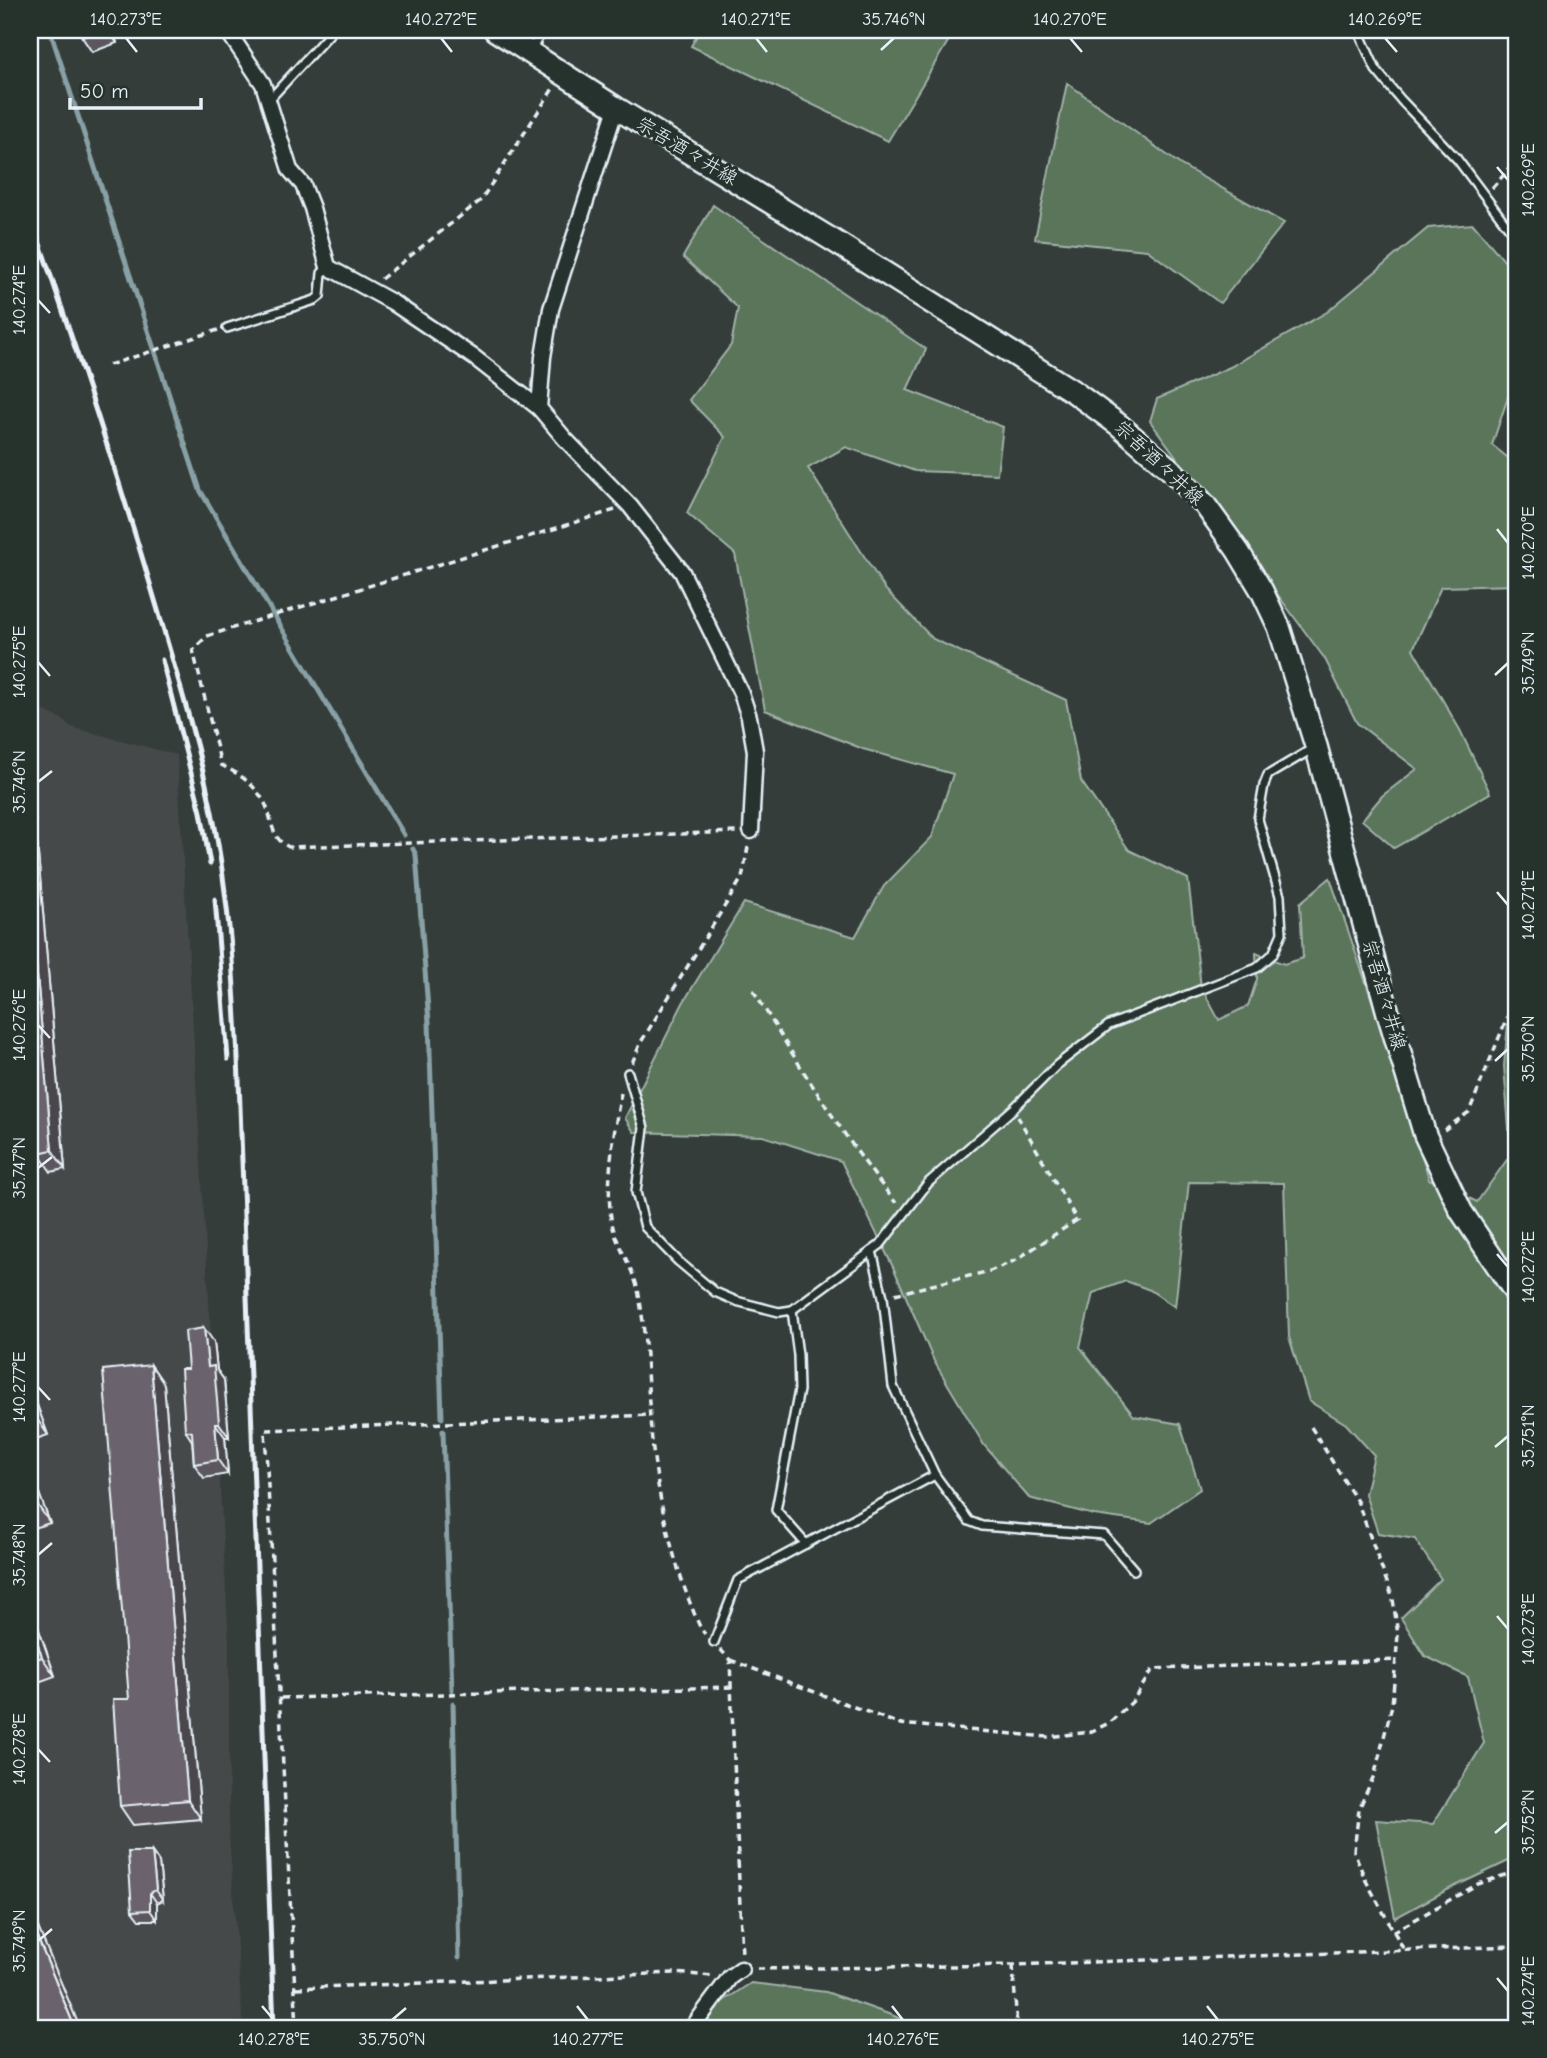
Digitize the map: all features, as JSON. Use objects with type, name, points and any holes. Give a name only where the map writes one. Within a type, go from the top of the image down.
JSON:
[{"type":"main road","name":"宗吾酒々井線","points":[[495,30],[1074,392],[1119,425],[1172,471],[1205,505],[1238,551],[1262,591],[1279,627],[1316,746],[1388,1013],[1428,1141],[1461,1211],[1517,1295]]},
{"type":"street","points":[[227,30],[263,84],[290,170],[303,185],[312,208],[328,267],[392,302],[475,358],[539,408],[630,506],[682,572],[741,693],[749,717],[755,751],[751,831]]},
{"type":"street","points":[[539,408],[543,357],[551,309],[616,108]]},
{"type":"street","points":[[692,2028],[736,1973]]},
{"type":"lane","points":[[268,101],[333,30]]},
{"type":"lane","points":[[529,52],[543,30]]},
{"type":"lane","points":[[1358,30],[1376,70],[1457,159],[1486,194],[1517,239]]},
{"type":"lane","points":[[227,328],[315,300],[320,296],[323,273],[328,267]]},
{"type":"lane","points":[[628,1073],[644,1128],[636,1192],[645,1227],[678,1261],[715,1292],[736,1301],[779,1312],[792,1310],[880,1245],[928,1183],[1013,1109],[1057,1065],[1109,1025],[1257,968],[1273,954],[1282,933],[1280,896],[1258,819],[1264,785],[1268,775],[1316,746]]},
{"type":"lane","points":[[872,1251],[883,1297],[893,1386],[935,1475],[969,1521],[982,1527],[1104,1535],[1134,1570]]},
{"type":"lane","points":[[792,1310],[799,1390],[776,1510],[806,1544]]},
{"type":"lane","points":[[713,1642],[738,1580],[935,1475]]},
{"type":"path","points":[[368,289],[481,200],[562,74]]},
{"type":"path","points":[[1486,194],[1517,160]]},
{"type":"path","points":[[109,365],[227,328]]},
{"type":"path","points":[[630,506],[207,636],[193,650],[221,765],[243,776],[264,801],[274,834],[281,843],[289,846],[751,831],[742,878],[640,1042],[623,1085],[615,1126],[609,1204],[614,1231],[632,1267],[639,1295],[653,1452],[666,1518],[685,1594],[701,1629],[730,1660],[899,1724],[1048,1737],[1090,1732],[1109,1723],[1132,1702],[1153,1669],[1396,1660]]},
{"type":"path","points":[[753,990],[811,1085],[867,1167],[905,1214]]},
{"type":"path","points":[[1428,1141],[1469,1112],[1517,993]]},
{"type":"path","points":[[883,1297],[990,1271],[1014,1261],[1077,1220],[1013,1109]]},
{"type":"path","points":[[297,2028],[265,1430],[650,1415]]},
{"type":"path","points":[[1311,1427],[1358,1503],[1392,1599],[1398,1635],[1392,1705],[1375,1773],[1359,1809],[1354,1851],[1365,1879],[1404,1950]]},
{"type":"path","points":[[730,1660],[736,1973]]},
{"type":"path","points":[[281,1698],[732,1687]]},
{"type":"path","points":[[1392,1932],[1478,1884],[1517,1871]]},
{"type":"path","points":[[296,1987],[1517,1946]]},
{"type":"path","points":[[1013,1965],[1017,2028]]},
{"type":"shaded area","points":[[30,704],[62,719],[71,727],[177,755],[229,1641],[229,1835],[243,2028],[30,2028]]},
{"type":"green space","points":[[700,30],[955,30],[888,141],[691,46]]},
{"type":"green space","points":[[1067,83],[1181,165],[1284,223],[1220,303],[1147,250],[1035,239]]},
{"type":"green space","points":[[713,205],[926,349],[907,390],[1003,427],[997,474],[915,471],[846,447],[808,468],[885,589],[933,639],[1066,700],[1081,781],[1129,850],[1188,879],[1201,987],[1219,1020],[1248,1006],[1257,979],[1256,953],[1284,964],[1303,958],[1300,903],[1330,878],[1398,1076],[1429,1179],[1477,1202],[1511,1154],[1504,1066],[1512,981],[1517,974],[1517,1857],[1395,1918],[1376,1820],[1433,1824],[1484,1743],[1468,1677],[1425,1656],[1401,1618],[1441,1579],[1415,1539],[1378,1533],[1365,1494],[1374,1455],[1346,1424],[1309,1401],[1289,1337],[1284,1183],[1189,1182],[1175,1307],[1150,1290],[1126,1281],[1093,1293],[1080,1347],[1134,1416],[1180,1424],[1200,1489],[1151,1523],[1094,1515],[1029,1498],[984,1445],[934,1361],[894,1269],[841,1161],[763,1136],[634,1132],[625,1118],[683,1003],[744,903],[855,937],[884,886],[932,837],[953,774],[863,749],[765,710],[735,554],[687,513],[725,437],[689,400],[731,345],[738,308],[683,257]]},
{"type":"green space","points":[[1473,224],[1517,276],[1517,370],[1492,445],[1517,465],[1517,585],[1441,587],[1413,649],[1460,730],[1490,793],[1394,848],[1362,820],[1382,796],[1417,769],[1357,723],[1325,659],[1150,421],[1157,399],[1230,367],[1327,312],[1428,228]]},
{"type":"green space","points":[[751,1983],[826,1992],[921,2028],[697,2028],[708,2011]]},
{"type":"building","points":[[79,30],[103,30],[82,37]]},
{"type":"building","points":[[30,893],[52,1150],[38,1153],[30,1061]]},
{"type":"building","points":[[204,1328],[208,1367],[214,1366],[219,1423],[215,1423],[218,1460],[194,1464],[192,1432],[185,1430],[181,1369],[188,1369],[185,1331]]},
{"type":"building","points":[[151,1365],[188,1800],[120,1806],[113,1699],[129,1699],[103,1370]]},
{"type":"building","points":[[30,1401],[35,1416],[30,1418]]},
{"type":"building","points":[[30,1485],[37,1504],[30,1507]]},
{"type":"building","points":[[30,1622],[42,1657],[30,1662]]},
{"type":"building","points":[[128,1852],[152,1852],[156,1890],[150,1893],[150,1910],[132,1911]]},
{"type":"building","points":[[30,1920],[75,2028],[30,2028]]},
{"type":"waterway","points":[[50,30],[200,490],[404,835]]},
{"type":"waterway","points":[[413,849],[416,855],[429,1022],[442,1418]]},
{"type":"waterway","points":[[443,1431],[452,1690]]},
{"type":"waterway","points":[[453,1703],[459,1958]]},
{"type":"railway","points":[[30,215],[112,459],[172,658],[206,786],[223,878],[239,1080],[274,2028]]},
{"type":"railway","points":[[162,660],[201,812],[210,864]]},
{"type":"railway","points":[[215,899],[228,1059]]}]
